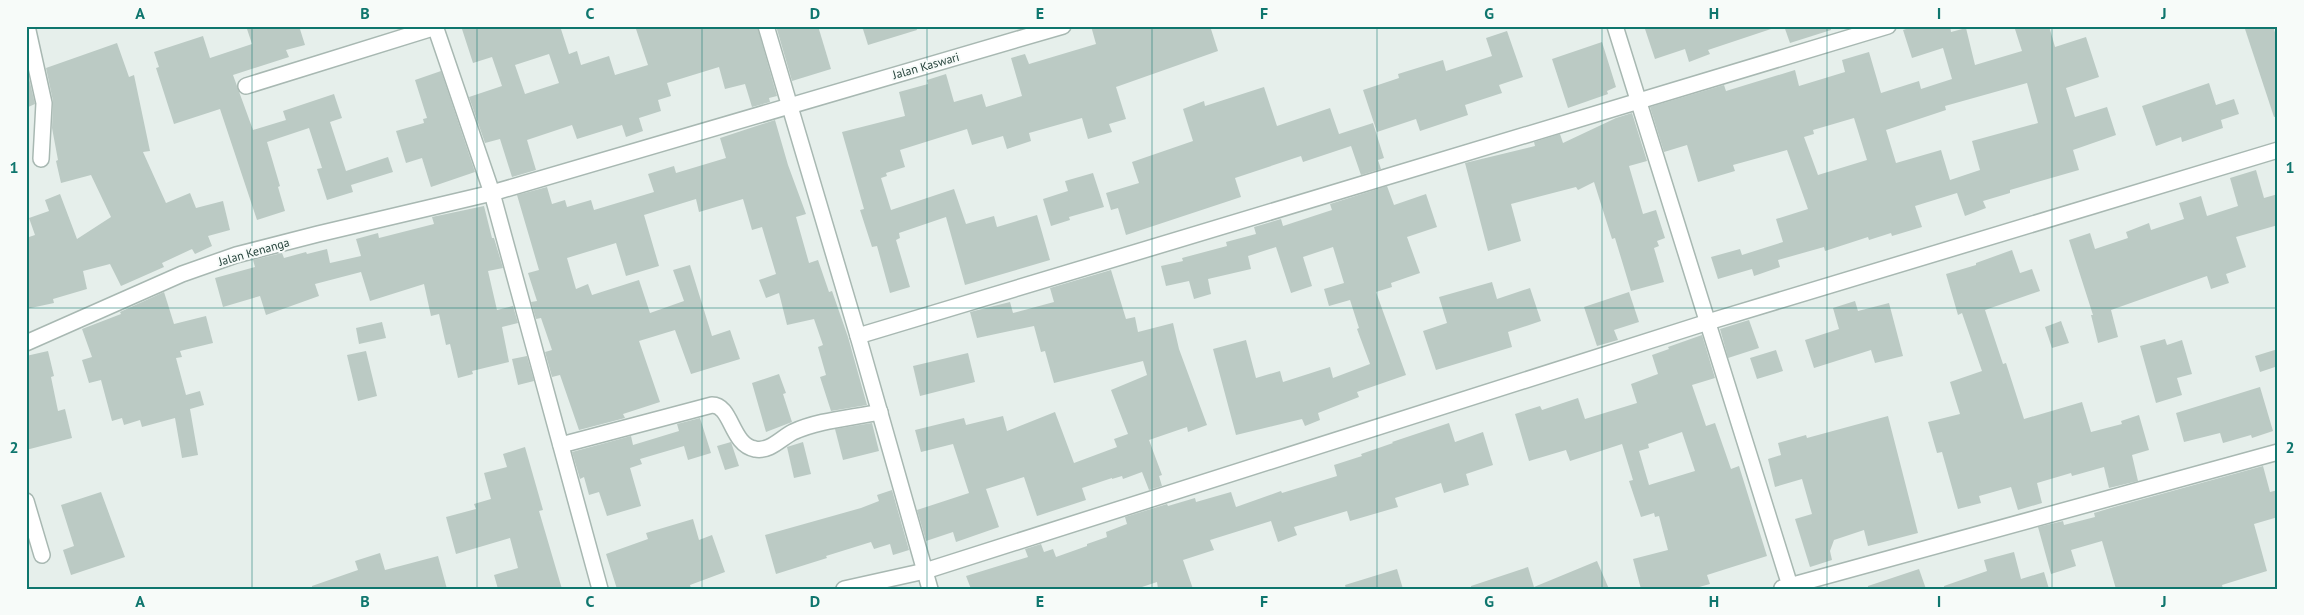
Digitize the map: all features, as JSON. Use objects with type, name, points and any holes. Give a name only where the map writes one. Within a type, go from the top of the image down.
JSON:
[{"type":"street","points":[[27,26],[44,103],[41,159]]},
{"type":"street","points":[[766,26],[788,106],[858,336],[930,589]]},
{"type":"street","points":[[1615,26],[1708,322],[1787,588],[2278,452]]},
{"type":"street","points":[[858,336],[1888,26]]},
{"type":"street","points":[[246,86],[436,27],[492,193],[600,589]]},
{"type":"street","name":"Jalan Kaswari","points":[[492,193],[1054,28]]},
{"type":"street","points":[[844,589],[925,571],[1708,322],[2278,150]]},
{"type":"street","name":"Jalan Kenanga","points":[[26,343],[182,274],[236,255],[492,193]]},
{"type":"street","points":[[561,445],[717,405],[724,410],[735,435],[756,450],[766,448],[807,427],[880,412]]},
{"type":"street","points":[[26,501],[42,555]]},
{"type":"building","points":[[246,26],[299,26],[305,45],[286,50],[289,57],[233,75],[253,130],[286,120],[283,111],[334,94],[342,118],[330,122],[346,171],[388,157],[393,172],[351,185],[353,192],[327,200],[317,169],[322,168],[309,128],[267,142],[285,211],[257,220],[220,109],[174,124],[156,68],[159,67],[154,52],[203,36],[210,58],[252,44]]},
{"type":"building","points":[[461,26],[560,26],[569,54],[577,51],[581,65],[609,56],[615,75],[648,65],[635,26],[757,26],[777,96],[769,98],[770,102],[752,107],[745,84],[725,89],[719,67],[667,83],[671,96],[658,100],[661,111],[639,118],[643,131],[626,137],[622,125],[577,139],[572,125],[527,140],[536,170],[512,177],[500,139],[485,143],[469,97],[502,86],[492,57],[473,63]],"holes":[[[549,54],[559,83],[525,94],[515,65]]]},
{"type":"building","points":[[776,26],[818,26],[831,69],[792,81]]},
{"type":"building","points":[[862,26],[916,26],[917,30],[868,45]]},
{"type":"building","points":[[1091,26],[1210,26],[1218,51],[1116,87],[1126,119],[1109,124],[1112,132],[1088,139],[1082,118],[1029,133],[1031,141],[1007,149],[1003,136],[972,145],[967,129],[900,150],[905,167],[886,173],[887,176],[881,178],[891,210],[954,189],[966,224],[994,216],[997,227],[1037,215],[1050,260],[965,285],[946,217],[899,233],[900,238],[896,240],[910,287],[890,293],[877,246],[872,247],[860,210],[864,209],[842,132],[905,116],[899,92],[928,84],[927,80],[946,74],[954,102],[982,94],[986,107],[1022,96],[1011,58],[1025,54],[1029,64],[1096,44]]},
{"type":"building","points":[[1644,26],[1771,26],[1771,29],[1708,50],[1710,54],[1689,62],[1685,49],[1655,59]]},
{"type":"building","points":[[1784,26],[1831,26],[1831,30],[1790,43]]},
{"type":"building","points":[[1915,26],[1950,26],[1951,32],[1966,28],[1975,65],[2022,51],[2014,26],[2049,26],[2055,47],[2086,37],[2099,77],[2066,88],[2075,117],[2107,107],[2116,135],[2073,150],[2079,170],[2010,190],[2010,193],[1983,201],[1986,208],[1965,216],[1957,193],[1915,206],[1922,227],[1892,236],[1891,233],[1869,240],[1868,237],[1825,251],[1824,247],[1778,260],[1780,267],[1754,276],[1752,269],[1718,279],[1711,257],[1740,249],[1742,255],[1783,242],[1776,219],[1808,209],[1787,150],[1733,165],[1735,171],[1698,182],[1687,145],[1664,152],[1650,107],[1724,85],[1726,91],[1795,70],[1799,86],[1845,72],[1842,60],[1869,52],[1881,93],[1919,81],[1921,89],[1952,79],[1943,48],[1912,58],[1903,30]],"holes":[[[2027,83],[2038,123],[1972,141],[1980,170],[1950,180],[1941,150],[1896,163],[1886,130],[1946,110],[1945,106]],[[1854,118],[1867,160],[1818,175],[1804,137],[1814,134],[1813,130]]]},
{"type":"building","points":[[2244,26],[2273,26],[2278,42],[2278,116],[2274,117]]},
{"type":"building","points":[[1507,31],[1523,77],[1499,85],[1502,93],[1465,105],[1468,115],[1420,131],[1416,119],[1377,132],[1363,90],[1399,78],[1398,74],[1443,60],[1446,71],[1492,56],[1486,38]]},
{"type":"building","points":[[1602,42],[1616,87],[1607,91],[1608,94],[1568,108],[1552,59]]},
{"type":"building","points":[[117,43],[129,77],[134,75],[150,151],[143,152],[166,203],[190,193],[196,208],[223,201],[230,230],[208,236],[212,246],[195,254],[192,249],[162,263],[164,267],[121,286],[110,264],[83,271],[87,289],[53,299],[54,303],[26,309],[26,238],[35,235],[29,218],[49,211],[45,200],[60,194],[77,239],[111,217],[91,175],[61,183],[52,128],[53,101],[46,68]]},
{"type":"building","points":[[441,71],[475,172],[431,187],[422,158],[406,163],[396,131],[424,123],[423,119],[427,118],[415,80]]},
{"type":"building","points":[[26,74],[28,74],[35,104],[26,108]]},
{"type":"building","points":[[2209,83],[2216,105],[2234,99],[2239,114],[2221,120],[2223,128],[2182,142],[2181,137],[2156,146],[2142,106]]},
{"type":"building","points":[[1264,87],[1277,126],[1330,108],[1339,134],[1373,123],[1384,158],[1378,160],[1381,169],[1361,175],[1351,146],[1303,162],[1301,156],[1235,178],[1241,197],[1126,235],[1118,208],[1111,210],[1106,193],[1139,183],[1132,162],[1193,141],[1183,109],[1204,101],[1205,106]]},
{"type":"building","points":[[1632,113],[1647,161],[1629,166],[1643,214],[1656,210],[1665,238],[1657,241],[1659,246],[1654,248],[1664,282],[1631,291],[1615,238],[1612,239],[1594,182],[1578,190],[1576,187],[1511,204],[1521,241],[1488,251],[1465,163],[1535,146],[1534,142],[1560,134],[1563,143],[1616,118]]},
{"type":"building","points":[[775,120],[788,165],[806,214],[796,217],[809,263],[818,260],[829,292],[832,291],[848,337],[867,405],[831,411],[820,377],[826,375],[818,347],[823,345],[814,319],[787,325],[779,293],[766,298],[759,280],[776,274],[762,227],[752,230],[743,199],[699,212],[696,199],[644,215],[659,266],[626,276],[616,243],[567,258],[576,289],[588,284],[592,295],[639,280],[650,313],[684,301],[673,270],[690,265],[712,336],[730,330],[740,359],[691,374],[675,330],[639,341],[660,402],[623,414],[625,418],[579,430],[560,375],[552,377],[545,352],[552,350],[541,318],[536,319],[531,302],[537,301],[528,273],[539,270],[517,195],[547,187],[552,204],[565,200],[567,207],[591,200],[594,210],[654,192],[648,174],[674,166],[676,173],[726,158],[720,138]]},
{"type":"building","points":[[2256,170],[2264,198],[2278,194],[2278,225],[2236,237],[2246,267],[2226,274],[2229,283],[2211,289],[2207,276],[2111,310],[2118,337],[2098,343],[2091,315],[2093,315],[2069,240],[2090,233],[2095,249],[2128,238],[2126,232],[2149,223],[2151,230],[2184,219],[2179,203],[2201,196],[2207,216],[2238,206],[2230,178]]},
{"type":"building","points":[[1093,173],[1104,207],[1069,217],[1070,220],[1051,226],[1043,199],[1068,191],[1065,181]]},
{"type":"building","points":[[1387,186],[1394,205],[1426,194],[1437,227],[1407,237],[1420,273],[1391,283],[1392,287],[1376,292],[1406,375],[1357,392],[1359,397],[1318,413],[1320,420],[1305,426],[1302,419],[1236,435],[1213,349],[1246,340],[1256,378],[1280,371],[1283,382],[1330,367],[1333,378],[1370,364],[1357,329],[1359,328],[1350,300],[1329,306],[1324,289],[1344,283],[1333,247],[1303,257],[1312,286],[1291,293],[1276,247],[1248,256],[1251,269],[1208,279],[1211,294],[1194,299],[1189,281],[1166,286],[1161,266],[1183,261],[1182,258],[1227,246],[1226,242],[1256,234],[1254,227],[1281,219],[1283,226],[1332,210],[1330,204]]},
{"type":"building","points":[[484,206],[492,238],[494,238],[503,268],[488,271],[497,310],[513,306],[518,323],[502,327],[509,362],[472,371],[473,374],[458,378],[450,344],[446,345],[439,314],[431,316],[424,284],[370,301],[361,272],[315,284],[319,296],[266,315],[260,296],[223,307],[215,278],[255,267],[253,260],[282,253],[284,258],[327,249],[330,263],[361,256],[356,239],[378,233],[379,238],[434,224],[432,217]]},
{"type":"building","points":[[2012,250],[2020,273],[2032,269],[2040,291],[1985,310],[2003,364],[2006,363],[2024,419],[2082,402],[2091,432],[2122,424],[2121,421],[2139,415],[2149,450],[2132,455],[2138,481],[2109,488],[2104,467],[2072,476],[2071,473],[2037,483],[2042,503],[2018,510],[2011,487],[1979,496],[1981,503],[1958,509],[1942,452],[1937,453],[1928,422],[1960,414],[1950,382],[1982,371],[1962,313],[1958,315],[1946,274],[1976,265],[1976,263]]},
{"type":"building","points":[[1111,270],[1126,319],[1135,317],[1138,332],[1173,323],[1179,349],[1207,425],[1188,432],[1187,427],[1149,440],[1162,475],[1159,476],[1162,486],[1149,490],[1142,472],[1123,479],[1122,476],[1112,478],[1082,488],[1086,500],[1037,516],[1024,477],[986,489],[999,527],[956,542],[953,532],[926,541],[917,510],[969,493],[953,444],[921,452],[915,430],[964,418],[966,425],[1003,416],[1007,431],[1055,412],[1074,463],[1117,447],[1114,439],[1128,434],[1111,390],[1147,375],[1143,361],[1054,383],[1045,351],[1041,352],[1034,326],[977,338],[970,312],[1010,302],[1013,313],[1054,302],[1050,288]]},
{"type":"building","points":[[1492,282],[1497,299],[1530,288],[1541,321],[1508,332],[1512,347],[1436,370],[1423,331],[1447,323],[1439,297]]},
{"type":"building","points":[[164,292],[174,324],[206,316],[213,343],[180,351],[182,357],[176,358],[186,395],[200,391],[204,405],[190,409],[198,455],[182,458],[175,418],[142,427],[140,420],[124,425],[122,418],[112,421],[101,380],[89,383],[82,360],[92,357],[82,329],[121,314],[120,312]]},
{"type":"building","points":[[1629,292],[1639,322],[1614,330],[1618,340],[1597,346],[1584,307]]},
{"type":"building","points":[[1855,301],[1858,311],[1889,303],[1903,356],[1875,363],[1871,350],[1814,368],[1805,340],[1839,329],[1833,308]]},
{"type":"building","points":[[1749,320],[1759,348],[1728,358],[1720,329]]},
{"type":"building","points":[[2061,321],[2069,343],[2052,348],[2045,327]]},
{"type":"building","points":[[382,322],[386,338],[359,344],[356,328]]},
{"type":"building","points":[[1702,335],[1715,378],[1692,385],[1706,426],[1715,423],[1731,469],[1739,466],[1767,556],[1707,575],[1710,584],[1692,589],[1641,589],[1633,559],[1668,550],[1659,516],[1655,517],[1654,513],[1641,517],[1629,481],[1633,480],[1622,444],[1570,461],[1566,450],[1529,461],[1515,414],[1540,406],[1542,410],[1578,398],[1585,419],[1637,403],[1631,384],[1658,374],[1652,355],[1669,349],[1668,347]],"holes":[[[1682,432],[1695,471],[1649,485],[1639,451],[1649,448],[1648,444]]]},
{"type":"building","points":[[2165,339],[2167,345],[2182,340],[2192,374],[2177,378],[2182,395],[2156,403],[2140,346]]},
{"type":"building","points":[[2278,349],[2278,366],[2260,372],[2255,356]]},
{"type":"building","points":[[1776,350],[1783,371],[1757,379],[1750,358]]},
{"type":"building","points":[[48,351],[54,376],[51,377],[58,411],[65,409],[72,438],[26,450],[26,356]]},
{"type":"building","points":[[366,351],[377,396],[358,401],[347,355]]},
{"type":"building","points":[[968,353],[975,382],[920,396],[913,366]]},
{"type":"building","points":[[527,356],[534,381],[518,385],[512,359]]},
{"type":"building","points":[[779,374],[786,393],[783,394],[792,422],[766,432],[752,383]]},
{"type":"building","points":[[2260,387],[2273,431],[2252,438],[2251,435],[2223,443],[2220,433],[2184,442],[2176,413]]},
{"type":"building","points":[[1888,416],[1918,533],[1868,546],[1864,530],[1834,540],[1830,551],[1832,560],[1810,567],[1795,519],[1812,514],[1802,479],[1775,487],[1768,459],[1781,455],[1778,443],[1806,435],[1807,438]]},
{"type":"building","points":[[700,418],[711,453],[688,460],[684,446],[640,459],[642,464],[630,468],[641,506],[607,516],[599,492],[589,495],[584,477],[580,479],[572,452],[631,436],[633,445],[679,431],[677,424]]},
{"type":"building","points":[[872,423],[879,451],[843,460],[835,429]]},
{"type":"building","points":[[1449,423],[1455,442],[1483,432],[1493,465],[1466,474],[1469,485],[1444,493],[1441,483],[1395,498],[1398,507],[1350,521],[1347,511],[1294,527],[1297,535],[1278,542],[1271,521],[1210,540],[1214,550],[1183,560],[1193,589],[1158,589],[1157,582],[1136,589],[971,589],[966,576],[1028,557],[1025,549],[1041,544],[1044,552],[1053,549],[1056,557],[1087,546],[1087,544],[1107,537],[1106,532],[1127,524],[1125,517],[1167,504],[1168,506],[1195,498],[1196,502],[1231,492],[1236,507],[1281,491],[1282,493],[1337,476],[1334,465],[1362,456],[1361,454],[1392,442]]},
{"type":"building","points":[[731,442],[739,466],[725,470],[717,446]]},
{"type":"building","points":[[803,442],[811,474],[794,478],[787,447]]},
{"type":"building","points":[[525,447],[543,510],[539,511],[562,589],[498,589],[494,575],[518,568],[510,538],[456,554],[446,517],[476,509],[474,504],[491,499],[484,473],[507,467],[503,454]]},
{"type":"building","points":[[2263,466],[2270,492],[2278,490],[2278,517],[2254,524],[2267,571],[2222,585],[2223,589],[2116,589],[2102,541],[2071,550],[2076,566],[2051,574],[2038,527],[2063,521],[2064,525],[2095,517],[2094,513]]},
{"type":"building","points":[[892,490],[909,550],[893,555],[890,544],[874,549],[871,542],[776,574],[765,535],[861,508],[879,501],[877,495]]},
{"type":"building","points":[[101,492],[125,557],[71,575],[63,550],[74,546],[61,505]]},
{"type":"building","points":[[693,519],[699,540],[712,535],[725,572],[690,585],[691,589],[617,589],[606,554],[648,539],[646,533]]},
{"type":"building","points":[[2014,552],[2021,579],[2044,572],[2049,589],[1944,589],[1944,586],[1987,571],[1984,560]]},
{"type":"building","points":[[380,553],[385,570],[438,556],[447,589],[312,589],[312,586],[358,570],[355,561]]},
{"type":"building","points":[[1597,561],[1609,589],[1471,589],[1471,586],[1528,567],[1534,587]]},
{"type":"building","points":[[1397,569],[1403,589],[1346,589],[1345,585]]},
{"type":"building","points":[[1919,569],[1926,589],[1868,589],[1868,586]]}]
